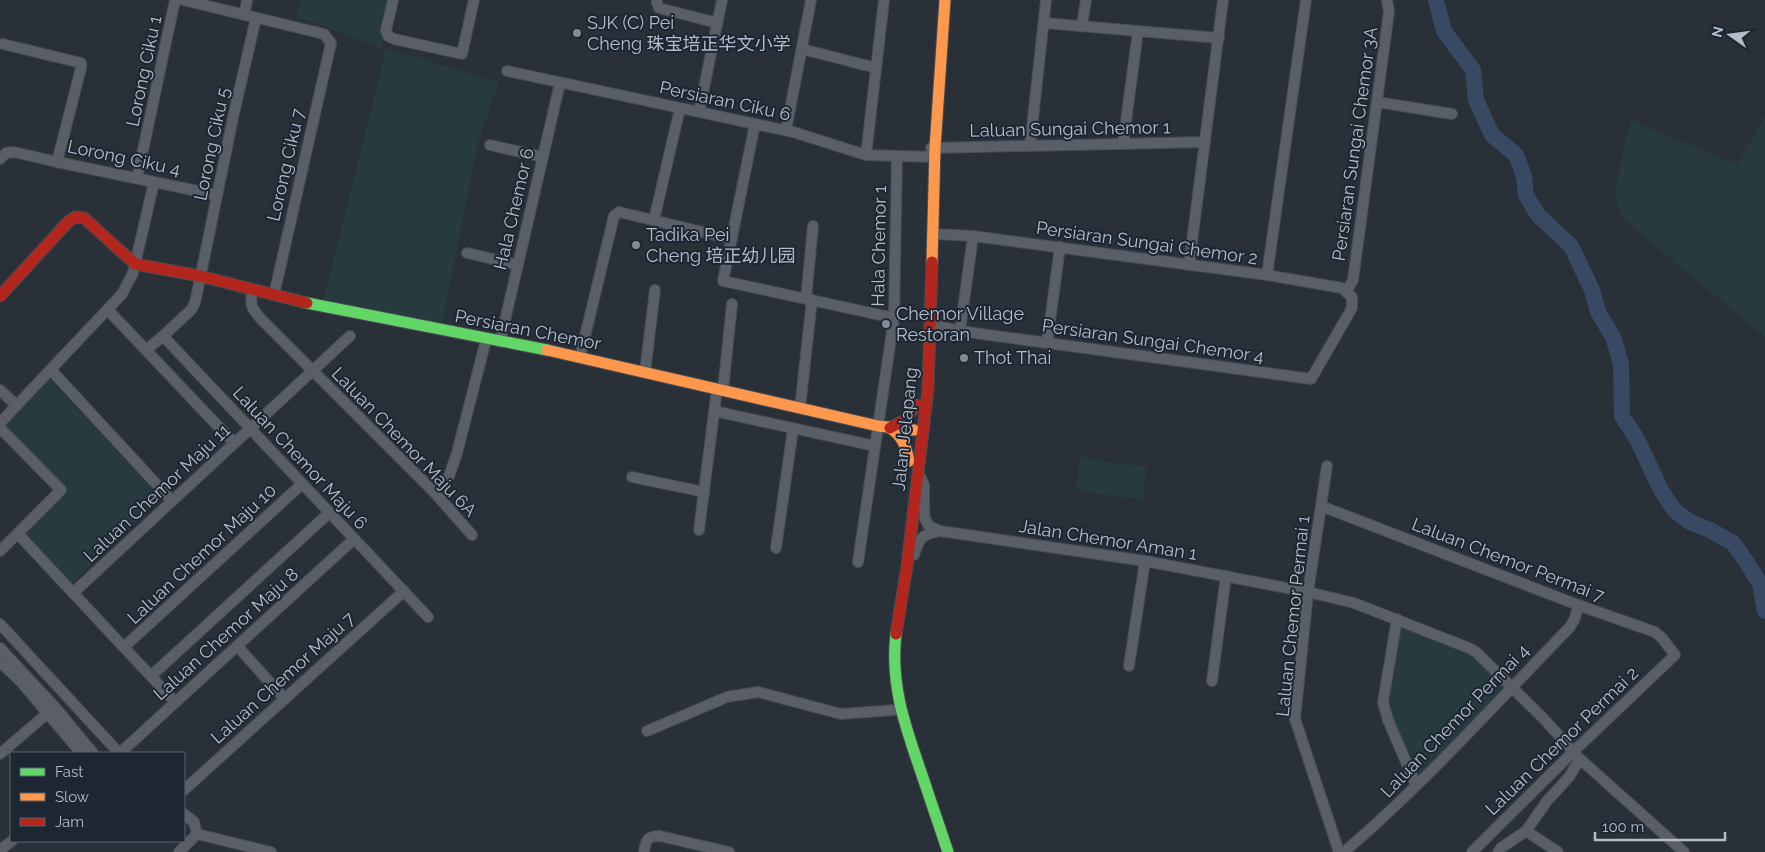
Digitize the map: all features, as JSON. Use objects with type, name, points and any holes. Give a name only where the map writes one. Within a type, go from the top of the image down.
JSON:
[{"type":"main road","name":"Jalan Jelapang","points":[[940,0],[925,314],[914,430],[902,516],[890,637],[891,684],[895,710],[943,852]]},
{"type":"main road","name":"Jalan Jelapang","points":[[945,0],[933,153],[934,234],[928,389],[895,653],[897,694],[904,727],[948,852]]},
{"type":"main road","points":[[0,296],[68,222],[75,218],[84,218],[135,264]]},
{"type":"main road","name":"Persiaran Chemor","points":[[135,264],[200,276],[312,304],[486,340],[580,357],[884,427],[914,430]]},
{"type":"main road","points":[[902,594],[904,552],[918,446],[914,430],[920,424],[924,399],[928,389]]},
{"type":"main road","points":[[884,427],[905,420],[916,405]]},
{"type":"main road","points":[[884,427],[901,436],[909,461]]},
{"type":"street","name":"Lorong Ciku 1","points":[[137,178],[176,0]]},
{"type":"street","points":[[183,0],[256,18]]},
{"type":"street","points":[[244,15],[247,0]]},
{"type":"street","points":[[393,0],[386,30],[388,36],[462,54],[474,0]]},
{"type":"street","points":[[658,0],[659,8],[717,23]]},
{"type":"street","points":[[699,112],[722,0]]},
{"type":"street","points":[[786,130],[811,0]]},
{"type":"street","points":[[866,155],[884,0]]},
{"type":"street","points":[[1030,146],[1046,0]]},
{"type":"street","points":[[1082,26],[1086,0]]},
{"type":"street","points":[[1189,265],[1223,0]]},
{"type":"street","points":[[1267,275],[1306,0]]},
{"type":"street","name":"Persiaran Sungai Chemor 3A","points":[[1311,379],[1352,308],[1349,294],[1353,280],[1389,11],[1387,0]]},
{"type":"street","name":"Lorong Ciku 7","points":[[256,18],[324,34],[330,43],[274,295]]},
{"type":"street","name":"Lorong Ciku 5","points":[[163,336],[191,310],[195,303],[256,18]]},
{"type":"street","points":[[1045,22],[1219,38]]},
{"type":"street","points":[[1123,144],[1138,31]]},
{"type":"street","name":"Lorong Ciku 4","points":[[3,44],[81,63],[56,162],[217,195]]},
{"type":"street","points":[[802,49],[876,68]]},
{"type":"street","name":"Persiaran Ciku 6","points":[[507,71],[786,130],[866,155],[897,156],[933,153]]},
{"type":"street","name":"Hala Chemor 6","points":[[500,342],[560,83]]},
{"type":"street","points":[[1377,102],[1452,114]]},
{"type":"street","points":[[654,220],[680,108]]},
{"type":"street","points":[[755,124],[723,281],[894,318]]},
{"type":"street","name":"Laluan Sungai Chemor 1","points":[[933,153],[1030,146],[1205,142]]},
{"type":"street","points":[[490,145],[543,157]]},
{"type":"street","points":[[0,159],[6,153],[14,152],[56,162]]},
{"type":"street","name":"Hala Chemor 1","points":[[858,562],[875,446],[884,427],[894,318],[897,156]]},
{"type":"street","points":[[0,423],[122,294],[131,279],[154,182]]},
{"type":"street","points":[[580,357],[614,216],[619,212],[732,239]]},
{"type":"street","points":[[800,408],[809,300],[812,226]]},
{"type":"street","name":"Persiaran Sungai Chemor 2","points":[[934,234],[973,236],[1267,275],[1342,288],[1349,294]]},
{"type":"street","points":[[960,331],[973,236]]},
{"type":"street","points":[[1047,343],[1060,247]]},
{"type":"street","points":[[466,253],[518,264]]},
{"type":"street","name":"Laluan Chemor Maju 6A","points":[[252,290],[250,303],[253,309],[312,371],[434,492],[472,535]]},
{"type":"street","points":[[645,372],[655,290]]},
{"type":"street","points":[[700,530],[714,411],[720,389],[732,304]]},
{"type":"street","points":[[108,310],[234,443]]},
{"type":"street","name":"Persiaran Sungai Chemor 4","points":[[931,324],[960,331],[1311,379]]},
{"type":"street","points":[[146,350],[163,336]]},
{"type":"street","name":"Laluan Chemor Maju 6","points":[[163,336],[428,617]]},
{"type":"street","name":"Laluan Chemor Maju 11","points":[[73,593],[350,336]]},
{"type":"street","points":[[434,492],[449,476],[457,453],[486,340]]},
{"type":"street","points":[[51,370],[172,501]]},
{"type":"street","points":[[0,390],[16,405]]},
{"type":"street","points":[[714,411],[875,446]]},
{"type":"street","points":[[0,428],[61,490],[0,551]]},
{"type":"street","points":[[776,548],[793,428]]},
{"type":"street","name":"Laluan Chemor Permai 1","points":[[1327,466],[1308,592],[1295,719],[1339,852]]},
{"type":"street","points":[[918,473],[924,486],[925,520],[929,526],[940,532]]},
{"type":"street","points":[[632,477],[704,492]]},
{"type":"street","name":"Laluan Chemor Maju 10","points":[[124,647],[302,484]]},
{"type":"street","name":"Laluan Chemor Permai 7","points":[[1321,506],[1578,605],[1655,632],[1675,655]]},
{"type":"street","points":[[151,676],[329,513]]},
{"type":"street","points":[[906,570],[922,536],[940,532]]},
{"type":"street","name":"Jalan Chemor Aman 1","points":[[940,532],[1145,561],[1308,592],[1354,603],[1476,652],[1543,718],[1576,755],[1684,852]]},
{"type":"street","points":[[18,534],[175,702]]},
{"type":"street","name":"Laluan Chemor Maju 8","points":[[120,752],[238,647],[354,539]]},
{"type":"street","points":[[1129,666],[1145,561]]},
{"type":"street","points":[[1212,681],[1226,576]]},
{"type":"street","name":"Laluan Chemor Maju 7","points":[[185,789],[404,591]]},
{"type":"street","name":"Laluan Chemor Permai 4","points":[[1344,852],[1380,822],[1570,627],[1575,618],[1578,605]]},
{"type":"street","points":[[1397,619],[1383,702],[1388,720],[1416,785]]},
{"type":"street","points":[[0,624],[118,752]]},
{"type":"street","points":[[238,647],[285,698]]},
{"type":"street","points":[[0,649],[80,752]]},
{"type":"street","name":"Laluan Chemor Permai 2","points":[[1472,852],[1576,755],[1675,655]]},
{"type":"street","points":[[0,662],[92,752]]},
{"type":"street","points":[[647,731],[727,697],[758,692],[841,714],[895,710]]},
{"type":"street","points":[[0,754],[50,711]]},
{"type":"street","points":[[1498,852],[1526,831],[1547,801],[1569,777],[1576,755]]},
{"type":"street","points":[[185,815],[194,822],[197,834]]},
{"type":"street","points":[[1526,831],[1558,852]]},
{"type":"street","points":[[179,852],[197,834]]},
{"type":"street","points":[[197,834],[271,852]]},
{"type":"street","points":[[644,852],[646,840],[650,836],[660,836],[729,852]]},
{"type":"street","points":[[0,850],[11,842]]},
{"type":"green space","points":[[301,0],[393,0],[381,49],[320,24],[297,18]]},
{"type":"green space","points":[[382,48],[499,82],[478,143],[441,329],[322,305],[385,53]]},
{"type":"green space","points":[[1765,116],[1765,337],[1621,216],[1614,193],[1631,120],[1737,165]]},
{"type":"green space","points":[[49,378],[161,499],[70,585],[23,534],[65,492],[1,425]]},
{"type":"green space","points":[[1080,458],[1147,467],[1142,500],[1076,490]]},
{"type":"green space","points":[[1397,618],[1476,649],[1510,684],[1415,782],[1384,702]]},
{"type":"waterway","points":[[1436,0],[1444,31],[1473,70],[1476,100],[1492,135],[1516,155],[1524,176],[1526,195],[1538,215],[1571,246],[1592,290],[1598,312],[1613,337],[1621,364],[1622,416],[1637,439],[1661,490],[1674,510],[1690,522],[1710,530],[1733,543],[1760,584],[1765,611]]},
{"type":"traffic: fast","points":[[307,303],[547,350]]},
{"type":"traffic: fast","points":[[896,634],[895,670],[904,721],[948,852]]},
{"type":"traffic: slow","points":[[932,262],[935,148],[945,0]]},
{"type":"traffic: slow","points":[[547,350],[878,426],[914,430]]},
{"type":"traffic: slow","points":[[890,428],[903,442],[909,461]]},
{"type":"traffic: jam","points":[[0,296],[68,222],[75,217],[84,218],[135,264],[200,276],[307,303]]},
{"type":"traffic: jam","points":[[896,634],[907,566],[928,389],[932,262]]},
{"type":"traffic: jam","points":[[890,428],[905,420],[916,405]]},
{"type":"place","name":"SJK (C) Pei Cheng 珠宝培正华文小学","points":[[577,33]]},
{"type":"place","name":"Tadika Pei Cheng 培正幼儿园","points":[[636,245]]},
{"type":"place","name":"Chemor Village Restoran","points":[[886,324]]},
{"type":"place","name":"Thot Thai","points":[[964,358]]}]
